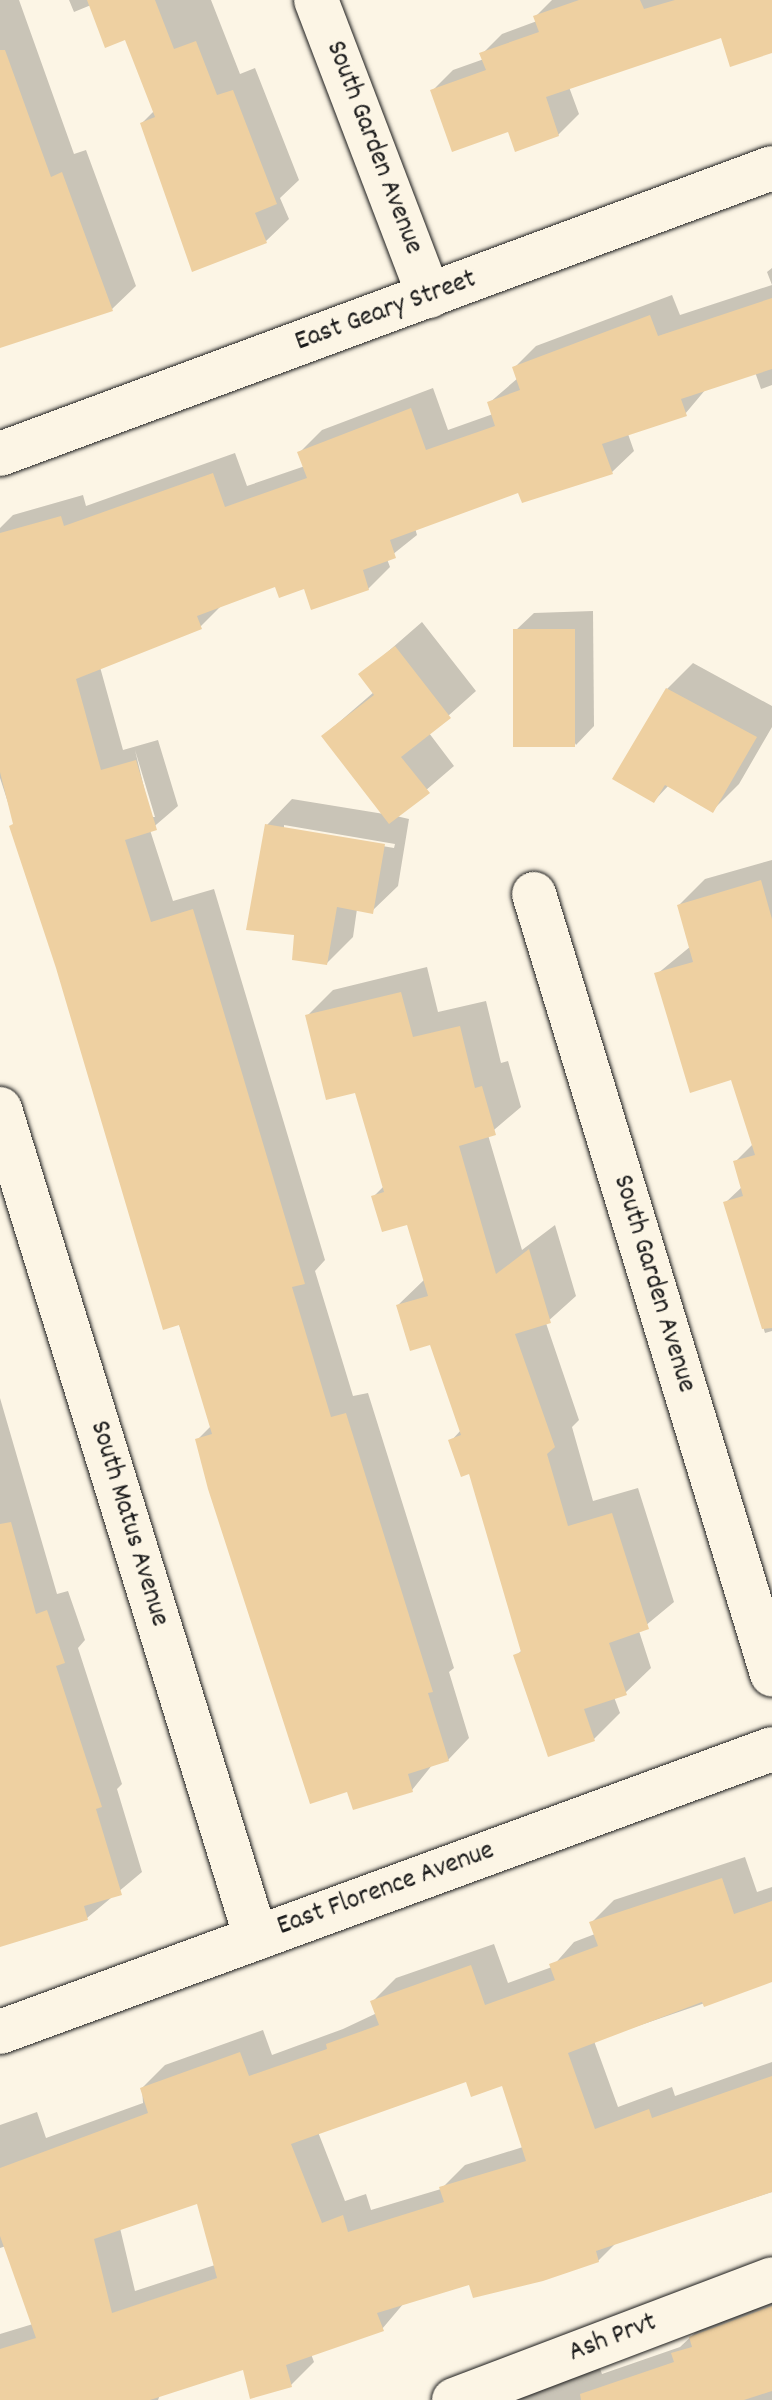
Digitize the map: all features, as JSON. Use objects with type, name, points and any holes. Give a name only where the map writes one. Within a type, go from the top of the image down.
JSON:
[{"type":"street","name":"South Garden Avenue","points":[[316,0],[429,296]]},
{"type":"street","name":"East Geary Street","points":[[0,454],[772,168]]},
{"type":"street","name":"South Garden Avenue","points":[[534,894],[772,1674]]},
{"type":"street","name":"South Matus Avenue","points":[[0,1109],[256,1938]]},
{"type":"street","name":"East Florence Avenue","points":[[0,2032],[772,1749]]},
{"type":"street","name":"Ash Prvt","points":[[454,2400],[772,2279]]},
{"type":"building","points":[[87,0],[155,0],[174,49],[196,41],[217,95],[233,90],[277,204],[255,213],[267,243],[192,272],[140,123],[155,117],[125,40],[105,48]]},
{"type":"building","points":[[579,0],[640,0],[644,9],[675,0],[772,0],[772,53],[730,67],[721,38],[546,97],[559,136],[515,152],[508,132],[452,152],[430,90],[486,70],[479,53],[539,32],[533,16]]},
{"type":"building","points":[[0,50],[5,50],[51,177],[62,172],[113,311],[0,348]]},
{"type":"building","points":[[772,298],[772,369],[681,399],[687,416],[602,444],[613,474],[522,503],[518,493],[390,540],[396,558],[363,570],[369,590],[311,610],[304,589],[279,598],[275,587],[197,616],[202,629],[76,679],[101,770],[136,760],[157,830],[125,840],[151,922],[193,909],[305,1284],[292,1287],[331,1417],[346,1413],[433,1692],[428,1693],[449,1761],[408,1774],[413,1792],[353,1810],[347,1792],[310,1804],[208,1489],[195,1439],[212,1434],[179,1325],[163,1330],[56,968],[9,826],[13,824],[0,772],[0,533],[61,516],[64,526],[213,473],[225,507],[307,478],[297,452],[411,408],[426,450],[495,426],[487,402],[520,390],[512,367],[650,315],[658,336]]},
{"type":"building","points":[[513,629],[575,629],[575,747],[513,747]]},
{"type":"building","points":[[395,646],[451,718],[401,757],[430,793],[389,824],[321,736],[374,695],[358,674]]},
{"type":"building","points":[[666,688],[757,737],[713,813],[665,785],[654,803],[612,779]]},
{"type":"building","points":[[265,824],[385,844],[373,914],[337,907],[327,965],[292,960],[294,935],[246,930]]},
{"type":"building","points":[[761,880],[772,919],[772,1328],[762,1329],[723,1202],[743,1196],[733,1161],[755,1155],[731,1080],[690,1093],[654,973],[693,962],[677,905]]},
{"type":"building","points":[[401,992],[413,1037],[460,1026],[475,1088],[482,1086],[496,1135],[459,1146],[496,1274],[529,1249],[551,1323],[515,1334],[555,1447],[547,1454],[568,1526],[612,1513],[649,1629],[609,1643],[627,1695],[584,1709],[595,1741],[548,1757],[513,1655],[521,1652],[469,1474],[461,1477],[448,1440],[461,1435],[430,1345],[410,1351],[396,1305],[428,1296],[407,1225],[382,1232],[371,1196],[384,1192],[355,1093],[326,1100],[305,1015]]},
{"type":"building","points":[[11,1522],[36,1614],[47,1610],[65,1663],[56,1666],[102,1807],[96,1809],[122,1895],[84,1906],[88,1920],[0,1947],[0,1524]]},
{"type":"building","points":[[722,1878],[734,1914],[772,1901],[772,1982],[704,2007],[702,2002],[568,2053],[595,2129],[649,2109],[652,2118],[772,2076],[772,2192],[596,2251],[599,2262],[543,2281],[473,2298],[469,2285],[377,2313],[384,2331],[286,2365],[292,2387],[250,2399],[243,2370],[150,2400],[0,2400],[0,2349],[36,2338],[0,2236],[0,2168],[148,2113],[140,2088],[240,2052],[249,2076],[327,2049],[326,2044],[379,2025],[370,2001],[471,1965],[485,2005],[555,1980],[549,1964],[598,1946],[589,1922]],"holes":[[[466,2082],[471,2097],[502,2086],[526,2161],[439,2187],[444,2202],[348,2232],[343,2215],[322,2223],[291,2144]],[[197,2204],[217,2278],[112,2313],[94,2239]]]},
{"type":"building","points":[[772,2306],[772,2391],[744,2400],[581,2400],[580,2394],[674,2362],[671,2353],[692,2347],[689,2337]]}]
